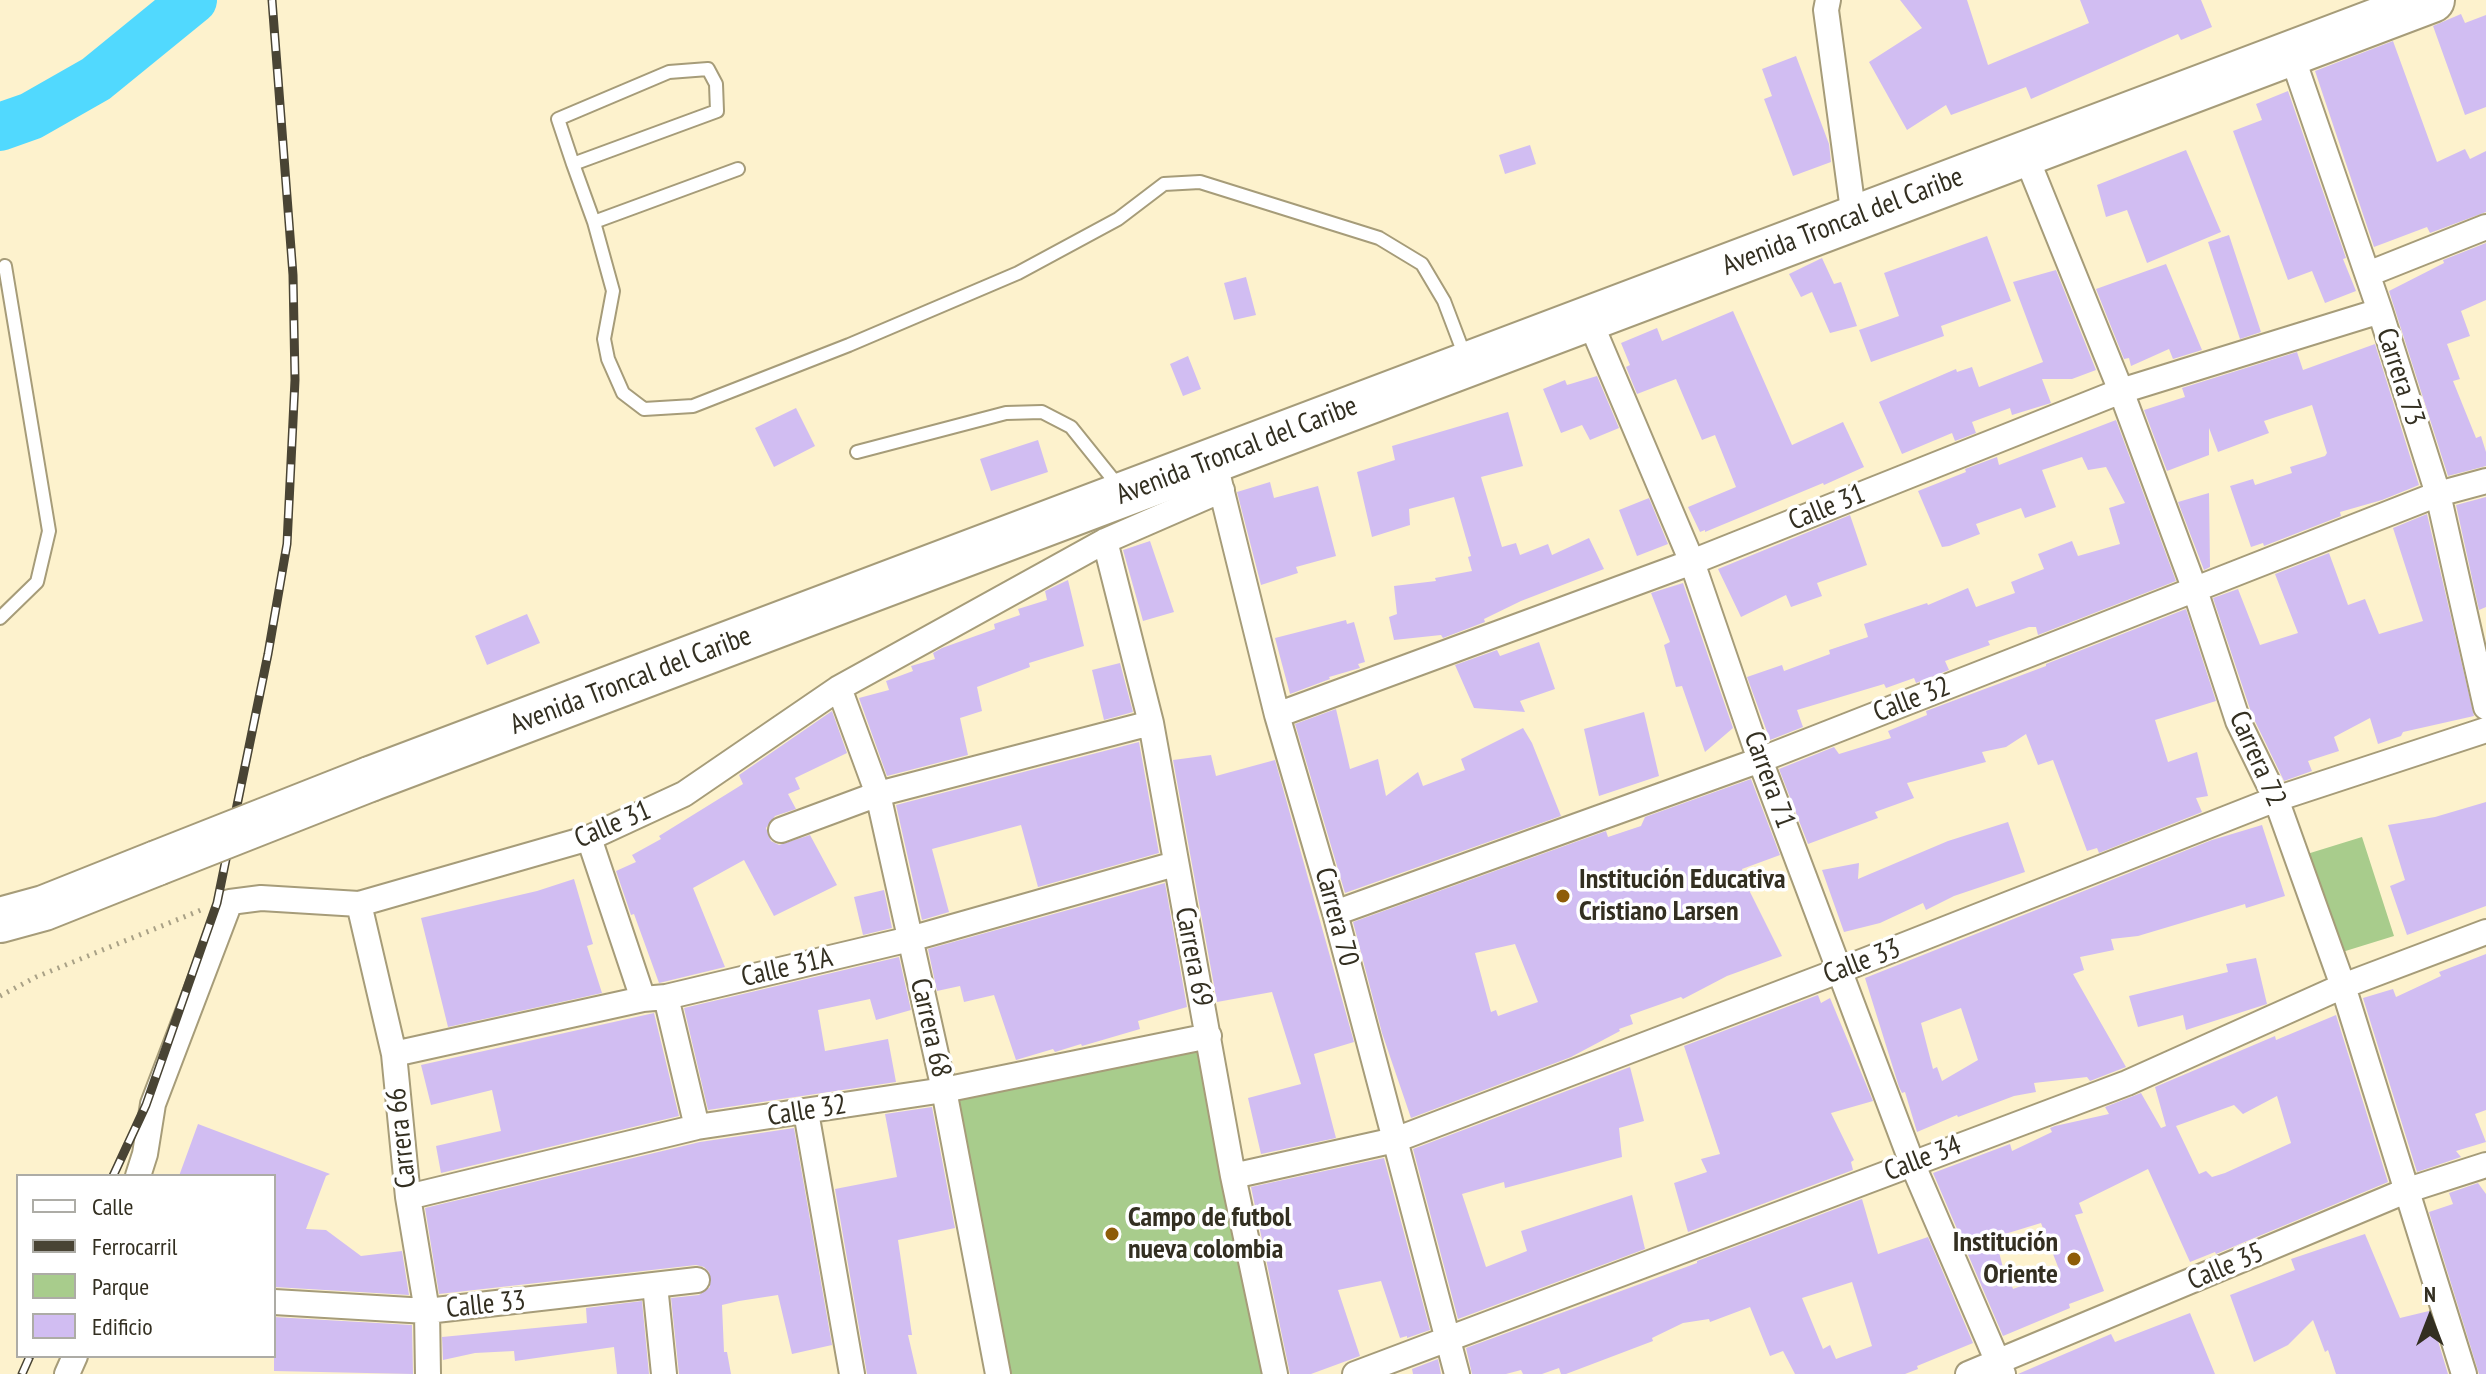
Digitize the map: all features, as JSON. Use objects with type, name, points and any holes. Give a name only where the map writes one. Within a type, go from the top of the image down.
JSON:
[{"type":"highway","name":"Avenida Troncal del Caribe","points":[[0,931],[44,908],[370,779],[1125,494],[1218,475],[1468,364],[2432,0]]},
{"type":"highway","name":"Avenida Troncal del Caribe","points":[[0,920],[44,908]]},
{"type":"street","points":[[1828,0],[1826,10],[1854,218]]},
{"type":"street","name":"Carrera 73","points":[[2291,53],[2368,274],[2438,494],[2486,707]]},
{"type":"street","name":"Carrera 72","points":[[2025,154],[2121,391],[2195,590],[2238,721],[2276,799],[2343,986],[2464,1374]]},
{"type":"street","points":[[2368,274],[2486,227]]},
{"type":"street","name":"Calle 31","points":[[1277,715],[1692,562],[2121,391],[2380,311]]},
{"type":"street","name":"Carrera 71","points":[[1589,319],[1692,562],[1760,760],[1912,1163],[2001,1368]]},
{"type":"street","name":"Calle 31","points":[[139,1174],[153,1104],[230,902],[261,898],[359,904],[589,838],[684,794],[839,688],[1218,475]]},
{"type":"street","name":"Carrera 70","points":[[1218,475],[1277,715],[1335,913],[1457,1374]]},
{"type":"street","name":"Calle 32","points":[[1335,913],[1760,760],[2438,494],[2486,481]]},
{"type":"street","name":"Carrera 69","points":[[1105,541],[1151,723],[1233,1176],[1275,1374]]},
{"type":"street","name":"Carrera 68","points":[[839,688],[878,794],[944,1090],[998,1374]]},
{"type":"street","points":[[781,830],[878,794],[1151,723]]},
{"type":"street","name":"Calle 33","points":[[1233,1176],[1395,1140],[1841,970],[2276,799],[2486,730]]},
{"type":"street","points":[[589,838],[655,998],[697,1127]]},
{"type":"street","name":"Calle 31A","points":[[394,1054],[910,939],[1175,864]]},
{"type":"street","name":"Carrera 66","points":[[359,904],[394,1054],[408,1197],[427,1311],[428,1374]]},
{"type":"street","name":"Calle 34","points":[[1355,1374],[2127,1083],[2343,986],[2486,932]]},
{"type":"street","name":"Calle 32","points":[[408,1197],[697,1127],[944,1090],[1209,1036]]},
{"type":"street","points":[[806,1112],[852,1374]]},
{"type":"street","name":"Calle 35","points":[[1968,1374],[2001,1368],[2408,1190],[2486,1165]]},
{"type":"street","name":"Calle 33","points":[[276,1302],[427,1311],[697,1280]]},
{"type":"street","points":[[655,1285],[664,1374]]},
{"type":"lane","points":[[573,164],[717,111],[716,84],[708,69],[669,72],[558,119],[573,164],[594,222],[613,291],[604,339],[608,359],[623,393],[644,409],[693,406],[849,345],[1018,273],[1118,219],[1164,184],[1200,182],[1379,238],[1422,264],[1444,301],[1468,364]]},
{"type":"lane","points":[[594,222],[738,169]]},
{"type":"lane","points":[[0,618],[37,582],[49,531],[5,266]]},
{"type":"lane","points":[[857,452],[1006,413],[1042,412],[1071,427],[1125,494]]},
{"type":"path","points":[[0,996],[36,977],[203,909]]},
{"type":"green space","points":[[2362,837],[2394,936],[2339,953],[2307,854]]},
{"type":"green space","name":"Campo de futbol nueva colombia","points":[[1203,1049],[1271,1374],[1009,1374],[955,1094]]},
{"type":"building","points":[[1900,0],[1967,0],[1988,65],[2089,23],[2080,0],[2201,0],[2212,27],[2181,40],[2178,34],[2031,99],[2026,87],[1951,115],[1946,105],[1907,130],[1869,62],[1922,28]]},
{"type":"building","points":[[2461,14],[2465,23],[2486,15],[2486,107],[2465,115],[2433,26]]},
{"type":"building","points":[[2393,41],[2437,162],[2465,149],[2470,159],[2486,151],[2486,212],[2430,233],[2427,227],[2374,247],[2315,71]]},
{"type":"building","points":[[1796,56],[1829,144],[1831,162],[1793,176],[1764,99],[1772,96],[1762,69]]},
{"type":"building","points":[[2288,91],[2356,291],[2325,303],[2312,271],[2288,280],[2233,131],[2262,120],[2256,104]]},
{"type":"building","points":[[1530,145],[1536,164],[1505,174],[1499,155]]},
{"type":"building","points":[[2186,150],[2221,232],[2147,263],[2127,210],[2106,217],[2097,185]]},
{"type":"building","points":[[2229,235],[2261,332],[2240,339],[2208,242]]},
{"type":"building","points":[[1987,236],[2011,301],[1941,326],[1944,336],[1871,362],[1859,330],[1899,316],[1884,273]]},
{"type":"building","points":[[2486,243],[2486,300],[2461,311],[2470,336],[2447,344],[2460,379],[2453,381],[2476,438],[2481,436],[2486,466],[2448,476],[2389,291],[2444,263],[2443,260]]},
{"type":"building","points":[[1822,258],[1834,284],[1841,282],[1857,326],[1830,333],[1812,292],[1801,297],[1789,274]]},
{"type":"building","points":[[2166,264],[2202,350],[2173,359],[2169,349],[2131,366],[2129,358],[2124,359],[2096,289]]},
{"type":"building","points":[[2056,270],[2096,370],[2072,379],[2042,379],[2051,403],[2012,415],[2010,408],[1972,422],[1976,433],[1955,441],[1952,433],[1902,454],[1879,402],[1956,369],[1957,372],[1972,367],[1979,387],[2043,362],[2013,282]]},
{"type":"building","points":[[1246,277],[1256,315],[1234,320],[1224,283]]},
{"type":"building","points":[[1733,311],[1792,445],[1843,422],[1864,467],[1700,532],[1688,507],[1736,487],[1715,435],[1702,440],[1676,379],[1637,394],[1626,367],[1630,365],[1621,343],[1657,328],[1662,341]]},
{"type":"building","points":[[2375,344],[2419,485],[2340,512],[2341,516],[2264,546],[2263,543],[2251,547],[2230,486],[2253,479],[2255,485],[2292,473],[2290,467],[2325,456],[2327,453],[2312,405],[2264,421],[2269,433],[2218,452],[2209,428],[2209,455],[2167,471],[2144,410],[2185,397],[2182,388],[2297,352],[2303,370]]},
{"type":"building","points":[[1188,356],[1201,389],[1183,396],[1170,364]]},
{"type":"building","points":[[1597,376],[1619,428],[1590,440],[1582,425],[1561,433],[1543,389],[1565,380],[1567,385]]},
{"type":"building","points":[[796,408],[815,446],[774,467],[755,428]]},
{"type":"building","points":[[1508,412],[1523,466],[1481,477],[1502,547],[1516,543],[1520,555],[1548,544],[1552,555],[1589,538],[1604,569],[1521,601],[1484,619],[1485,622],[1443,638],[1441,635],[1394,640],[1389,617],[1397,614],[1394,586],[1436,581],[1435,578],[1472,571],[1468,557],[1471,556],[1454,497],[1409,509],[1410,525],[1372,537],[1357,472],[1395,460],[1392,446]]},
{"type":"building","points":[[2116,420],[2176,581],[2038,635],[2036,627],[2029,627],[1988,641],[1990,645],[1945,661],[1949,670],[1916,683],[1914,678],[1886,688],[1884,684],[1797,710],[1803,727],[1770,740],[1747,677],[1782,665],[1784,671],[1830,654],[1829,650],[1868,637],[1864,624],[1928,605],[1968,588],[1976,607],[2015,593],[2011,582],[2044,569],[2038,554],[2072,541],[2078,556],[2120,544],[2109,508],[2125,503],[2106,467],[2088,470],[2082,457],[2042,470],[2056,507],[2025,518],[2021,508],[1976,524],[1980,534],[1949,546],[1942,547],[1918,491],[1997,457],[1999,465]]},
{"type":"building","points":[[1038,440],[1048,472],[991,491],[980,459]]},
{"type":"building","points":[[1270,482],[1274,498],[1318,486],[1336,556],[1296,567],[1298,573],[1261,585],[1237,492]]},
{"type":"building","points":[[2209,493],[2210,567],[2204,570],[2178,502]]},
{"type":"building","points":[[2486,497],[2486,607],[2479,610],[2456,505]]},
{"type":"building","points":[[1649,498],[1668,544],[1637,556],[1619,510]]},
{"type":"building","points":[[2427,514],[2474,716],[2403,732],[2401,736],[2378,744],[2370,718],[2334,737],[2339,751],[2308,761],[2312,771],[2284,781],[2252,715],[2213,598],[2238,589],[2260,645],[2298,633],[2275,574],[2329,553],[2348,605],[2365,599],[2379,634],[2423,621],[2393,528]]},
{"type":"building","points":[[1850,515],[1867,565],[1817,583],[1822,596],[1791,607],[1786,595],[1741,617],[1718,569]]},
{"type":"building","points":[[1150,541],[1174,612],[1143,621],[1123,550]]},
{"type":"building","points":[[1068,580],[1084,646],[1029,663],[1030,667],[977,687],[982,711],[960,718],[968,755],[887,776],[859,698],[889,690],[886,681],[913,671],[911,666],[935,659],[933,653],[942,648],[995,629],[994,624],[1020,615],[1018,609],[1047,600],[1045,591]]},
{"type":"building","points":[[1683,583],[1733,728],[1705,752],[1682,686],[1676,687],[1664,645],[1670,642],[1651,593]]},
{"type":"building","points":[[2186,609],[2216,701],[2155,720],[2168,762],[2197,752],[2208,796],[2196,798],[2202,812],[2099,853],[2097,848],[2087,851],[2053,760],[2038,765],[2026,734],[2006,747],[1982,752],[1986,762],[1907,783],[1914,798],[1875,812],[1878,818],[1808,844],[1779,769],[1834,747],[1839,754],[1891,738],[1888,731],[1927,715],[1926,711]]},
{"type":"building","points":[[527,614],[540,643],[487,665],[475,636]]},
{"type":"building","points":[[1346,620],[1347,624],[1354,622],[1365,662],[1358,664],[1360,668],[1290,694],[1275,638]]},
{"type":"building","points":[[1539,642],[1555,689],[1520,701],[1525,712],[1474,708],[1455,665],[1497,650],[1500,656]]},
{"type":"building","points":[[1120,663],[1133,712],[1104,720],[1092,670]]},
{"type":"building","points":[[1336,709],[1350,769],[1378,759],[1386,796],[1418,772],[1423,786],[1465,770],[1461,759],[1523,728],[1561,816],[1345,893],[1295,724]]},
{"type":"building","points":[[832,711],[847,753],[795,778],[800,789],[788,794],[796,809],[775,816],[766,828],[771,841],[779,845],[810,835],[837,885],[774,916],[744,860],[693,888],[725,967],[659,983],[616,871],[636,862],[632,855],[661,839],[659,836],[743,784],[739,775]]},
{"type":"building","points":[[1644,712],[1659,776],[1599,796],[1584,729]]},
{"type":"building","points":[[1139,742],[1159,853],[1038,887],[1021,825],[932,849],[949,912],[922,920],[896,805]]},
{"type":"building","points":[[1211,755],[1216,776],[1275,760],[1354,1042],[1314,1054],[1336,1138],[1261,1154],[1248,1098],[1301,1084],[1272,992],[1217,1002],[1173,760]]},
{"type":"building","points":[[1751,779],[1780,855],[1742,869],[1746,884],[1782,956],[1727,976],[1683,999],[1681,997],[1630,1015],[1633,1024],[1571,1057],[1411,1118],[1382,1033],[1353,922],[1606,831],[1608,837],[1641,826],[1645,817]],"holes":[[[1515,944],[1538,1002],[1498,1016],[1496,1010],[1491,1012],[1475,953]]]},
{"type":"building","points":[[2486,802],[2486,906],[2407,935],[2390,886],[2405,880],[2388,825],[2435,817]]},
{"type":"building","points":[[2008,822],[2025,872],[1954,896],[1926,910],[1923,903],[1880,923],[1844,932],[1822,870],[1859,863],[1858,879],[1948,841]]},
{"type":"building","points":[[2262,825],[2285,896],[2246,908],[2245,904],[2138,936],[2111,939],[2114,950],[2080,957],[2084,970],[2073,974],[2126,1067],[2090,1081],[2087,1077],[2034,1083],[2036,1092],[1957,1115],[1917,1132],[1905,1092],[1902,1093],[1899,1087],[1865,978],[2212,840]],"holes":[[[1961,1008],[1978,1060],[1942,1081],[1937,1067],[1933,1069],[1921,1023]]]},
{"type":"building","points":[[574,879],[593,944],[587,946],[602,993],[448,1027],[421,918],[537,891]]},
{"type":"building","points":[[1165,883],[1187,1007],[1138,1021],[1140,1029],[1082,1046],[1055,1052],[1053,1049],[1016,1060],[994,995],[964,1002],[960,986],[937,991],[928,949]]},
{"type":"building","points":[[884,890],[892,928],[863,935],[854,897]]},
{"type":"building","points":[[2486,954],[2486,1110],[2475,1114],[2486,1142],[2456,1151],[2461,1157],[2417,1172],[2363,998],[2393,989],[2396,997],[2441,976],[2439,972]]},
{"type":"building","points":[[899,957],[911,1010],[876,1020],[870,999],[818,1010],[825,1051],[888,1039],[896,1082],[708,1110],[684,1008]]},
{"type":"building","points":[[2256,958],[2267,1004],[2186,1030],[2183,1015],[2138,1027],[2129,996],[2228,972],[2226,964]]},
{"type":"building","points":[[1818,995],[1821,1003],[1830,998],[1873,1101],[1831,1113],[1854,1160],[1851,1162],[1853,1170],[1688,1232],[1674,1183],[1707,1172],[1701,1159],[1720,1154],[1684,1046]]},
{"type":"building","points":[[654,1013],[679,1116],[441,1173],[436,1146],[501,1131],[492,1090],[431,1105],[421,1065]]},
{"type":"building","points":[[2336,1015],[2388,1182],[2190,1262],[2148,1169],[2079,1203],[2083,1213],[2075,1215],[2104,1291],[2003,1336],[1933,1173],[2010,1144],[2012,1151],[2052,1132],[2050,1128],[2055,1126],[2109,1114],[2105,1107],[2141,1093],[2161,1128],[2166,1126],[2155,1087],[2275,1036],[2276,1040]],"holes":[[[2277,1096],[2291,1143],[2225,1173],[2212,1177],[2206,1171],[2199,1174],[2176,1126],[2234,1105],[2243,1114]],[[2041,1223],[2060,1272],[2013,1289],[2009,1278],[2006,1279],[1995,1237]]]},
{"type":"building","points":[[1630,1067],[1644,1121],[1619,1128],[1622,1157],[1505,1188],[1504,1182],[1462,1194],[1486,1267],[1527,1251],[1521,1231],[1632,1195],[1645,1249],[1458,1319],[1413,1149]]},
{"type":"building","points":[[932,1107],[955,1228],[898,1240],[912,1335],[908,1335],[917,1374],[867,1374],[835,1189],[897,1177],[885,1114]]},
{"type":"building","points":[[198,1124],[330,1174],[326,1176],[306,1229],[326,1230],[361,1256],[402,1251],[409,1295],[276,1287],[276,1174],[180,1174]]},
{"type":"building","points":[[794,1128],[832,1345],[792,1354],[778,1295],[739,1301],[722,1305],[724,1352],[727,1352],[731,1374],[679,1374],[671,1298],[699,1295],[710,1287],[709,1272],[696,1265],[439,1294],[425,1208],[700,1142]]},
{"type":"building","points":[[1384,1158],[1430,1330],[1400,1338],[1381,1281],[1338,1290],[1360,1356],[1311,1374],[1290,1374],[1251,1187]]},
{"type":"building","points":[[2478,1183],[2486,1194],[2486,1374],[2479,1374],[2429,1212],[2453,1204],[2449,1193]]},
{"type":"building","points":[[1862,1199],[1878,1254],[1928,1237],[1973,1343],[1905,1374],[1795,1374],[1783,1351],[1770,1356],[1750,1307],[1710,1322],[1709,1319],[1683,1323],[1652,1338],[1653,1341],[1566,1374],[1561,1374],[1559,1368],[1542,1374],[1523,1374],[1521,1370],[1506,1374],[1472,1374],[1466,1348]],"holes":[[[1852,1282],[1872,1346],[1836,1359],[1830,1345],[1823,1349],[1802,1298]]]},
{"type":"building","points":[[2365,1234],[2400,1318],[2429,1311],[2448,1374],[2336,1374],[2313,1320],[2288,1345],[2254,1362],[2230,1295],[2295,1270],[2291,1259]]},
{"type":"building","points":[[642,1301],[649,1374],[617,1374],[614,1347],[515,1361],[514,1351],[475,1353],[443,1360],[442,1337],[587,1323],[586,1308]]},
{"type":"building","points":[[2190,1313],[2215,1374],[2018,1374],[2111,1334],[2115,1342]]},
{"type":"building","points":[[276,1317],[412,1325],[413,1374],[274,1371]]},
{"type":"building","points":[[1438,1359],[1441,1374],[1413,1374],[1412,1369]]},
{"type":"waterway","points":[[0,127],[31,116],[96,79],[193,0]]},
{"type":"railway","points":[[114,1174],[146,1105],[217,903],[268,654],[287,544],[295,380],[293,275],[272,0]]},
{"type":"railway","points":[[22,1374],[29,1358]]},
{"type":"place","name":"Institución Educativa Cristiano Larsen","points":[[1563,896]]},
{"type":"place","name":"Campo de futbol nueva colombia","points":[[1112,1234]]},
{"type":"place","name":"Institución Oriente","points":[[2074,1259]]}]
